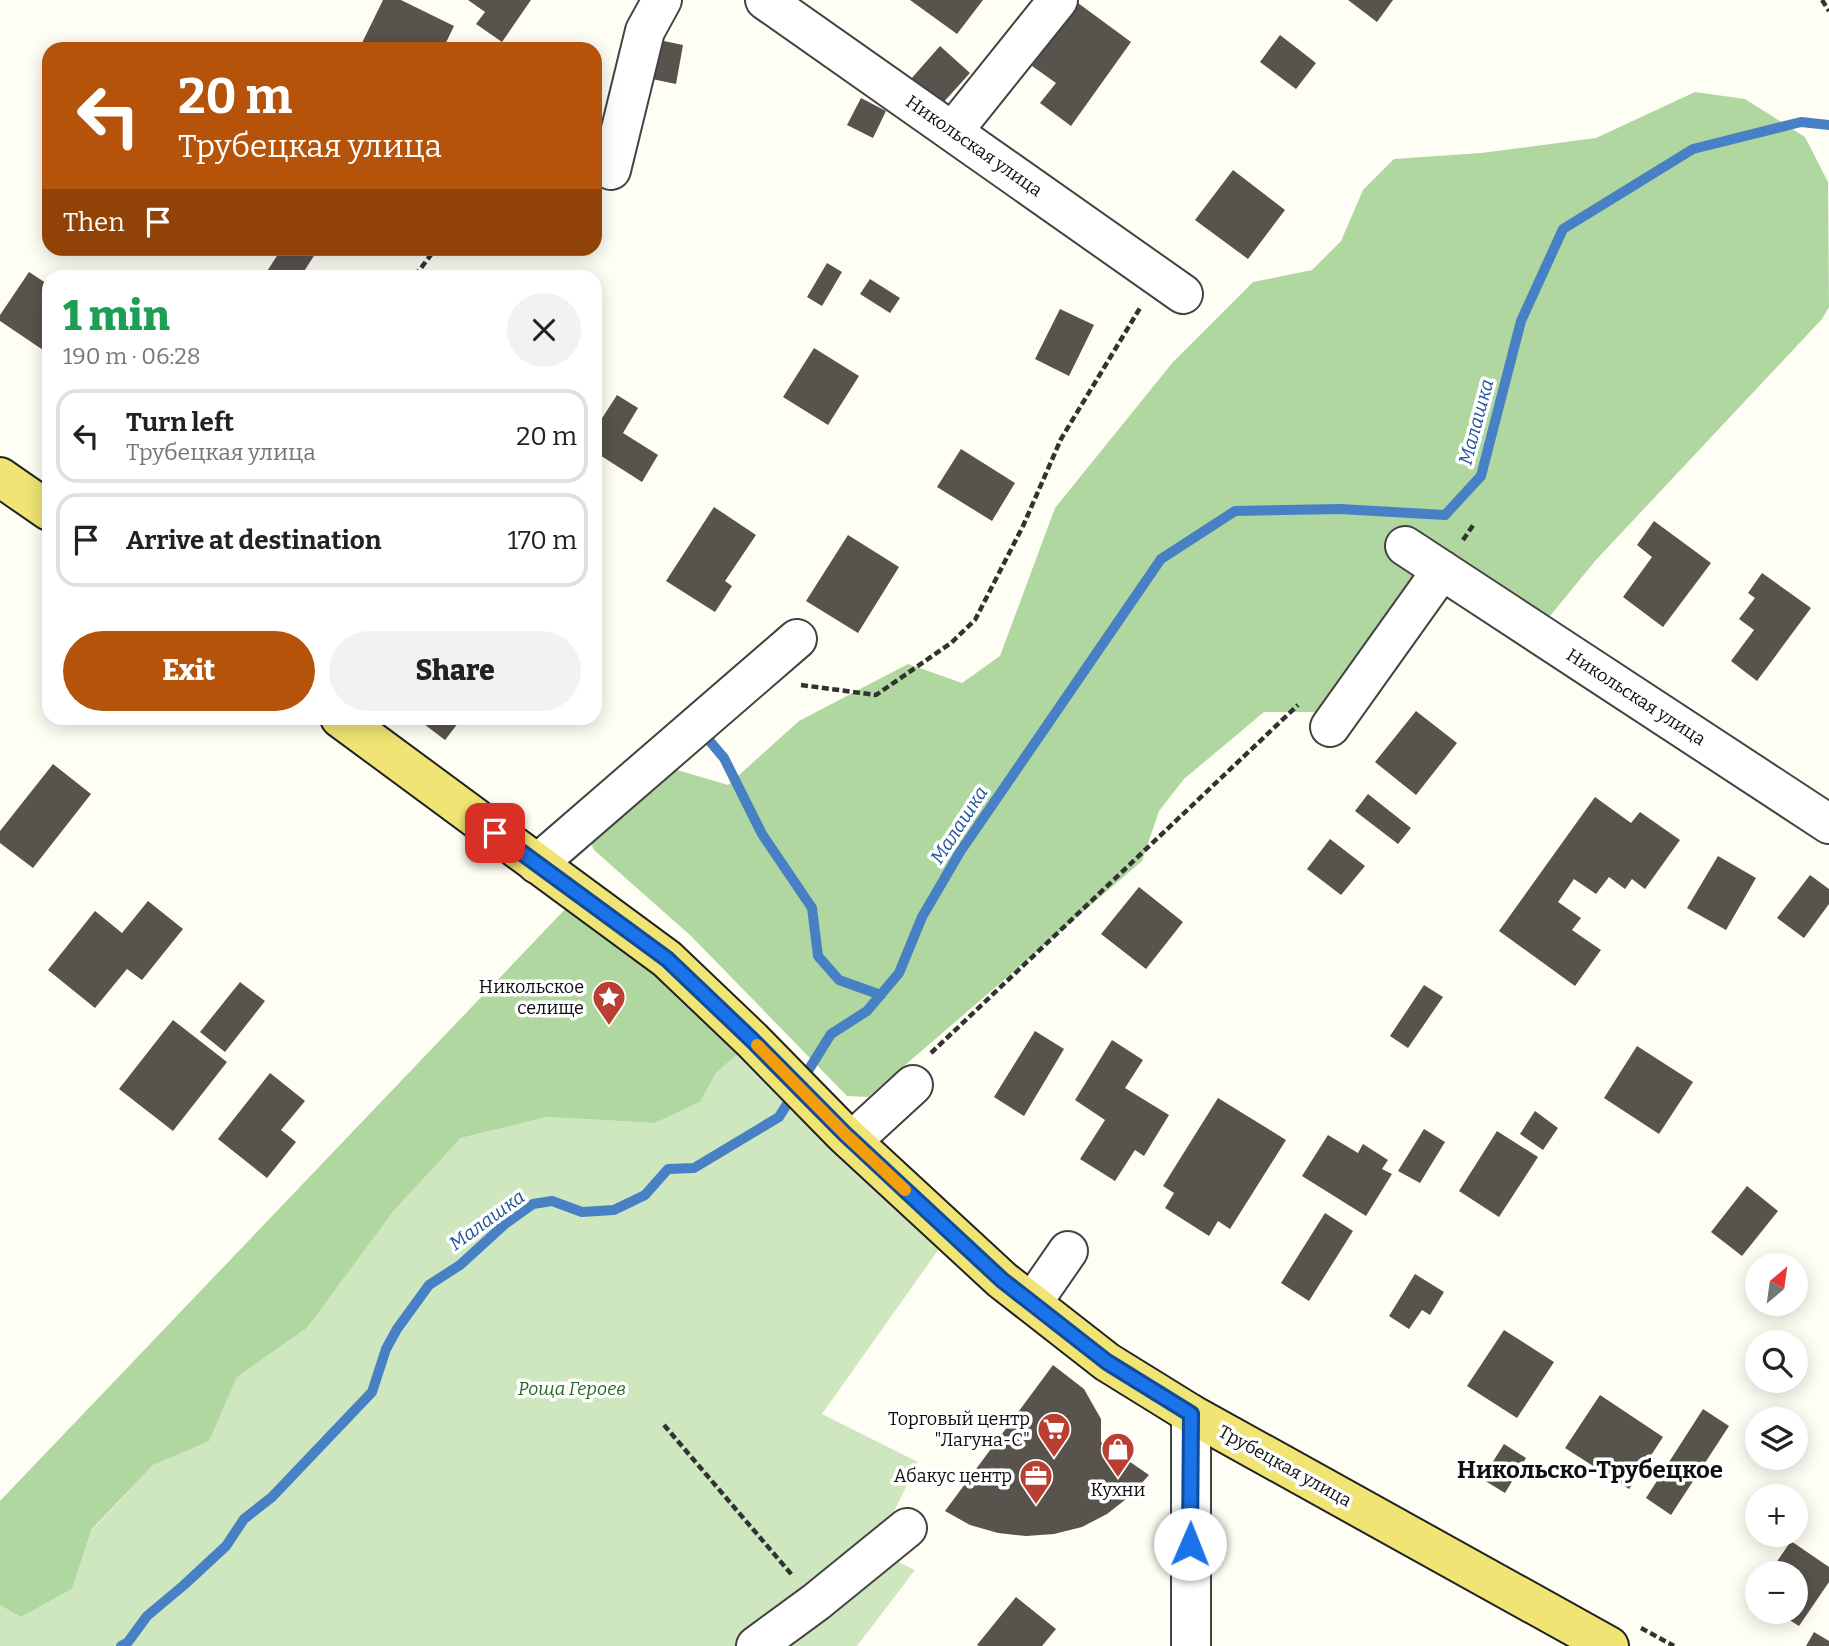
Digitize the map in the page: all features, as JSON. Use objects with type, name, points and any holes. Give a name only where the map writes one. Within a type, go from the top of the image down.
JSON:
[{"type":"main road","points":[[0,477],[42,506]]},
{"type":"main road","name":"Трубецкая улица","points":[[349,725],[667,959],[752,1040],[848,1138],[1002,1280],[1107,1362],[1191,1414],[1609,1646]]},
{"type":"street","points":[[602,163],[611,170],[645,32],[662,0]]},
{"type":"street","name":"Никольская улица","points":[[765,0],[1171,285]]},
{"type":"street","points":[[953,131],[1058,0]]},
{"type":"street","name":"Никольская улица","points":[[1405,546],[1829,824]]},
{"type":"street","points":[[1334,721],[1442,570]]},
{"type":"street","points":[[537,864],[797,639]]},
{"type":"street","points":[[848,1138],[917,1073]]},
{"type":"street","points":[[1032,1303],[1068,1251]]},
{"type":"street","points":[[1191,1414],[1191,1646]]},
{"type":"street","points":[[756,1646],[816,1602],[907,1528]]},
{"type":"path","points":[[1822,0],[1829,11]]},
{"type":"path","points":[[751,678],[876,695],[951,643],[975,620],[1023,526],[1060,439],[1171,285]]},
{"type":"path","points":[[917,1073],[1312,692],[1334,721]]},
{"type":"path","points":[[664,1425],[816,1602]]},
{"type":"green space","points":[[1695,92],[1745,99],[1805,137],[1828,182],[1829,307],[1822,319],[1595,561],[1528,643],[1443,597],[1355,703],[1317,712],[1264,712],[1184,779],[1159,811],[1142,861],[868,1097],[847,1096],[691,936],[594,850],[586,832],[657,764],[728,785],[799,721],[908,664],[962,683],[1000,656],[1055,508],[1173,362],[1253,282],[1312,270],[1341,241],[1363,190],[1394,159],[1481,153],[1596,138]]},
{"type":"green space","points":[[571,903],[657,970],[741,1051],[716,1073],[700,1102],[655,1123],[547,1117],[461,1138],[394,1210],[307,1328],[237,1377],[209,1441],[153,1465],[92,1529],[72,1589],[21,1617],[0,1605],[0,1501]]},
{"type":"green space","name":"Роща Героев","points":[[741,1051],[941,1246],[822,1414],[918,1462],[875,1551],[915,1570],[857,1646],[0,1646],[0,1605],[21,1617],[72,1589],[92,1530],[153,1465],[209,1440],[237,1377],[307,1328],[394,1209],[461,1138],[547,1117],[655,1123],[700,1102],[716,1073]]},
{"type":"building","points":[[383,0],[401,0],[454,26],[446,42],[362,42]]},
{"type":"building","points":[[468,0],[531,0],[502,42],[476,24],[485,12]]},
{"type":"building","points":[[910,0],[983,0],[957,34]]},
{"type":"building","points":[[1348,0],[1393,0],[1377,22]]},
{"type":"building","points":[[1078,3],[1131,42],[1071,126],[1040,103],[1056,83],[1032,66]]},
{"type":"building","points":[[1280,35],[1316,63],[1296,89],[1260,62]]},
{"type":"building","points":[[654,39],[683,45],[676,84],[647,78]]},
{"type":"building","points":[[940,46],[970,73],[941,105],[911,79]]},
{"type":"building","points":[[861,98],[886,111],[873,138],[847,125]]},
{"type":"building","points":[[1233,170],[1285,210],[1248,259],[1195,220]]},
{"type":"building","points":[[277,256],[314,256],[305,270],[268,270]]},
{"type":"building","points":[[827,263],[842,272],[822,306],[807,297]]},
{"type":"building","points":[[29,272],[42,280],[42,349],[0,321],[0,315]]},
{"type":"building","points":[[870,279],[900,298],[890,313],[860,294]]},
{"type":"building","points":[[1060,309],[1094,325],[1069,376],[1035,359]]},
{"type":"building","points":[[814,348],[859,376],[828,425],[783,397]]},
{"type":"building","points":[[617,395],[638,408],[623,433],[658,455],[642,482],[602,456],[602,418]]},
{"type":"building","points":[[961,449],[1015,483],[992,521],[937,487]]},
{"type":"building","points":[[714,507],[756,535],[725,581],[732,586],[715,612],[666,581]]},
{"type":"building","points":[[1654,521],[1711,563],[1663,627],[1623,597],[1652,557],[1637,545]]},
{"type":"building","points":[[848,535],[899,567],[858,633],[806,601]]},
{"type":"building","points":[[1762,573],[1811,608],[1757,681],[1731,661],[1754,630],[1739,619],[1755,598],[1748,593]]},
{"type":"building","points":[[1416,711],[1457,743],[1416,795],[1375,762]]},
{"type":"building","points":[[425,725],[457,725],[445,740]]},
{"type":"building","points":[[53,764],[91,794],[33,868],[0,843],[0,831]]},
{"type":"building","points":[[1368,794],[1411,828],[1398,844],[1355,811]]},
{"type":"building","points":[[1595,797],[1631,823],[1640,812],[1680,840],[1645,889],[1632,879],[1625,889],[1609,877],[1596,894],[1574,879],[1558,902],[1581,918],[1572,930],[1601,950],[1575,986],[1499,931]]},
{"type":"building","points":[[1330,839],[1365,866],[1341,895],[1307,869]]},
{"type":"building","points":[[1718,856],[1756,878],[1726,930],[1687,908]]},
{"type":"building","points":[[1810,875],[1829,889],[1829,904],[1804,938],[1777,918]]},
{"type":"building","points":[[1139,887],[1183,922],[1146,969],[1101,934]]},
{"type":"building","points":[[148,901],[183,929],[142,980],[127,969],[95,1008],[48,970],[95,911],[122,933]]},
{"type":"building","points":[[240,982],[265,1001],[225,1052],[200,1032]]},
{"type":"building","points":[[1424,985],[1443,997],[1408,1048],[1390,1036]]},
{"type":"building","points":[[173,1020],[227,1062],[173,1131],[119,1089]]},
{"type":"building","points":[[1035,1031],[1064,1049],[1024,1116],[994,1097]]},
{"type":"building","points":[[1112,1040],[1143,1060],[1125,1088],[1169,1115],[1144,1156],[1135,1150],[1115,1181],[1080,1159],[1105,1120],[1075,1100]]},
{"type":"building","points":[[1637,1046],[1693,1082],[1659,1134],[1604,1098]]},
{"type":"building","points":[[270,1073],[305,1101],[281,1130],[296,1142],[267,1178],[218,1139]]},
{"type":"building","points":[[1218,1098],[1286,1140],[1230,1229],[1218,1221],[1209,1236],[1165,1208],[1174,1193],[1163,1186]]},
{"type":"building","points":[[1535,1111],[1558,1128],[1543,1150],[1520,1134]]},
{"type":"building","points":[[1424,1129],[1445,1142],[1420,1183],[1398,1171]]},
{"type":"building","points":[[1497,1131],[1538,1157],[1499,1217],[1459,1191]]},
{"type":"building","points":[[1328,1135],[1358,1153],[1363,1144],[1388,1160],[1382,1169],[1392,1174],[1366,1216],[1302,1176]]},
{"type":"building","points":[[1747,1186],[1778,1211],[1742,1256],[1711,1232]]},
{"type":"building","points":[[1325,1213],[1353,1231],[1309,1301],[1281,1283]]},
{"type":"building","points":[[1415,1274],[1444,1292],[1430,1315],[1422,1310],[1409,1329],[1389,1316]]},
{"type":"building","points":[[1504,1330],[1554,1362],[1517,1418],[1467,1386]]},
{"type":"building","name":"Торговый центр \"Лагуна-С\"","points":[[1053,1365],[1084,1389],[1101,1419],[1101,1442],[1149,1475],[1130,1496],[1107,1514],[1082,1527],[1054,1534],[1026,1536],[998,1533],[970,1525],[945,1511]]},
{"type":"building","points":[[1600,1395],[1663,1437],[1629,1489],[1565,1448]]},
{"type":"building","points":[[1703,1409],[1729,1426],[1671,1515],[1646,1498]]},
{"type":"building","points":[[1504,1444],[1526,1458],[1505,1493],[1482,1479]]},
{"type":"building","points":[[1787,1547],[1800,1547],[1829,1567],[1829,1582],[1808,1613],[1808,1561],[1777,1561]]},
{"type":"building","points":[[1016,1597],[1056,1629],[1042,1646],[977,1645]]},
{"type":"building","points":[[1814,1632],[1829,1641],[1829,1646],[1806,1646]]},
{"type":"waterway","name":"Малашка","points":[[121,1646],[128,1642],[147,1616],[226,1546],[244,1519],[272,1497],[372,1392],[386,1349],[429,1285],[460,1265],[505,1224],[533,1204],[552,1201],[582,1212],[614,1210],[645,1195],[668,1169],[694,1168],[779,1117],[831,1034],[867,1011],[899,973],[922,917],[960,852],[1161,559],[1235,511],[1340,509],[1445,515],[1481,476],[1521,321],[1563,229],[1693,149],[1801,122],[1829,125]]},
{"type":"waterway","points":[[702,732],[724,758],[762,834],[812,908],[818,956],[839,980],[881,995]]},
{"type":"slow traffic","points":[[757,1045],[905,1190]]},
{"type":"place","name":"Никольское селище","points":[[609,1027]]},
{"type":"place","name":"Торговый центр \"Лагуна-С\"","points":[[1054,1459]]},
{"type":"place","name":"Кухни","points":[[1118,1479]]},
{"type":"place","name":"Абакус центр","points":[[1036,1506]]},
{"type":"district","name":"Никольско-Трубецкое","points":[[1590,1470]]},
{"type":"route","points":[[495,833],[667,959],[845,1134],[1002,1280],[1107,1362],[1191,1414],[1190,1544]]}]
